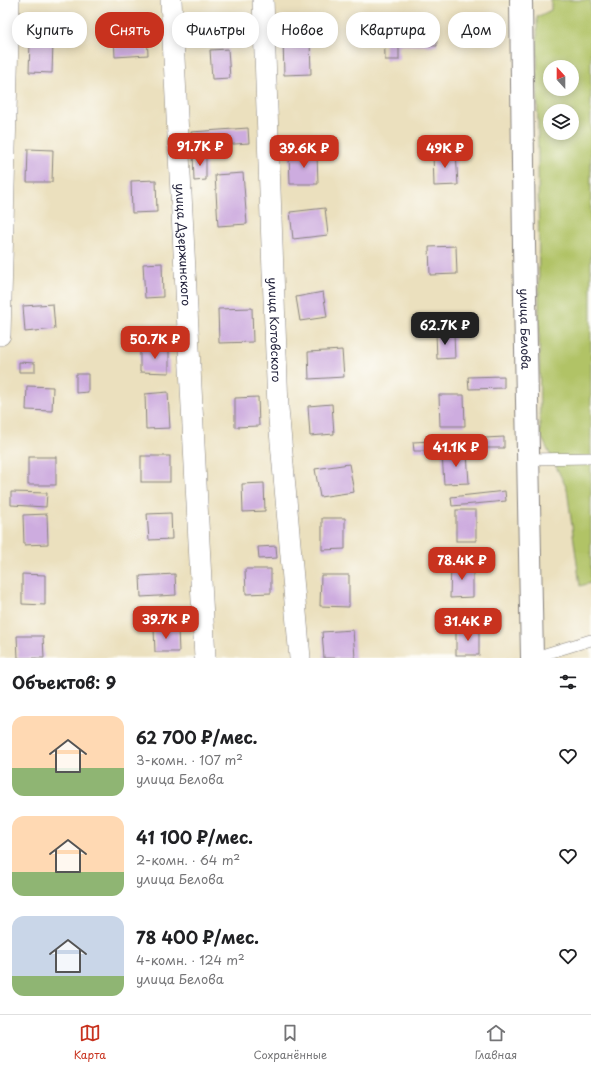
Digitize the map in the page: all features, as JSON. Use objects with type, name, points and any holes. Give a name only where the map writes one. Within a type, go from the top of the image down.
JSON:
[{"type":"main road","name":"улица Белова","points":[[521,0],[524,253],[532,658]]},
{"type":"street","points":[[0,335],[9,0]]},
{"type":"street","name":"улица Дзержинского","points":[[171,0],[205,658]]},
{"type":"street","name":"улица Котовского","points":[[263,0],[278,408],[300,658]]},
{"type":"lane","points":[[528,459],[591,458]]},
{"type":"lane","points":[[532,658],[591,640]]},
{"type":"green space","points":[[551,0],[591,0],[591,583],[580,586],[567,489],[540,434],[537,17],[551,10]]},
{"type":"building","points":[[30,48],[53,48],[52,73],[29,72]]},
{"type":"building","points":[[115,48],[148,48],[148,55],[115,57]]},
{"type":"building","points":[[283,48],[310,48],[311,74],[284,75]]},
{"type":"building","points":[[385,48],[399,48],[399,60],[385,60]]},
{"type":"building","points":[[228,49],[230,78],[212,79],[210,50]]},
{"type":"building","points":[[248,128],[249,143],[193,147],[191,132]]},
{"type":"building","points":[[28,149],[53,150],[52,182],[27,182]]},
{"type":"building","points":[[456,152],[458,185],[434,186],[433,153]]},
{"type":"building","points":[[193,153],[206,153],[206,180],[194,181]]},
{"type":"building","points":[[317,154],[318,184],[290,184],[289,155]]},
{"type":"building","points":[[243,173],[247,224],[218,226],[215,175]]},
{"type":"building","points":[[156,180],[157,212],[132,213],[131,181]]},
{"type":"building","points":[[325,208],[328,235],[293,239],[290,212]]},
{"type":"building","points":[[456,246],[457,274],[430,275],[429,247]]},
{"type":"building","points":[[162,263],[163,297],[145,298],[143,264]]},
{"type":"building","points":[[323,292],[327,317],[300,321],[296,297]]},
{"type":"building","points":[[53,304],[55,329],[25,332],[23,306]]},
{"type":"building","points":[[252,308],[253,342],[219,343],[218,309]]},
{"type":"building","points":[[436,333],[454,333],[455,358],[437,359]]},
{"type":"building","points":[[140,347],[169,347],[169,373],[140,372]]},
{"type":"building","points":[[342,350],[344,377],[309,379],[308,352]]},
{"type":"building","points":[[19,362],[35,363],[35,372],[19,372]]},
{"type":"building","points":[[76,374],[88,374],[88,392],[76,393]]},
{"type":"building","points":[[504,376],[504,388],[469,389],[468,377]]},
{"type":"building","points":[[27,386],[53,387],[52,411],[26,410]]},
{"type":"building","points":[[168,392],[170,428],[146,429],[145,394]]},
{"type":"building","points":[[439,395],[464,395],[465,426],[440,426]]},
{"type":"building","points":[[258,397],[259,426],[235,427],[235,398]]},
{"type":"building","points":[[332,404],[334,434],[310,436],[308,406]]},
{"type":"building","points":[[504,437],[504,448],[486,448],[485,438]]},
{"type":"building","points":[[432,441],[432,451],[414,451],[413,442]]},
{"type":"building","points":[[467,453],[469,483],[444,484],[442,454]]},
{"type":"building","points":[[141,456],[170,456],[170,482],[141,482]]},
{"type":"building","points":[[28,457],[56,457],[56,485],[28,485]]},
{"type":"building","points":[[349,464],[354,492],[320,497],[315,469]]},
{"type":"building","points":[[264,483],[265,511],[243,512],[242,484]]},
{"type":"building","points":[[505,491],[506,501],[452,506],[451,497]]},
{"type":"building","points":[[11,492],[47,493],[46,507],[11,505]]},
{"type":"building","points":[[456,510],[476,510],[476,541],[456,541]]},
{"type":"building","points":[[171,513],[172,539],[149,540],[147,514]]},
{"type":"building","points":[[47,514],[48,544],[24,545],[23,515]]},
{"type":"building","points":[[322,518],[345,518],[345,549],[322,550]]},
{"type":"building","points":[[276,546],[277,558],[259,559],[258,547]]},
{"type":"building","points":[[451,564],[473,564],[473,597],[450,598]]},
{"type":"building","points":[[245,569],[271,569],[271,593],[246,594]]},
{"type":"building","points":[[22,574],[45,575],[45,605],[22,604]]},
{"type":"building","points":[[175,574],[176,595],[141,597],[140,576]]},
{"type":"building","points":[[321,575],[349,575],[349,607],[320,606]]},
{"type":"building","points":[[456,628],[479,628],[479,655],[456,655]]},
{"type":"building","points":[[154,629],[178,629],[179,652],[155,652]]},
{"type":"building","points":[[353,630],[355,658],[324,658],[322,632]]},
{"type":"building","points":[[17,636],[43,636],[44,658],[18,658]]}]
